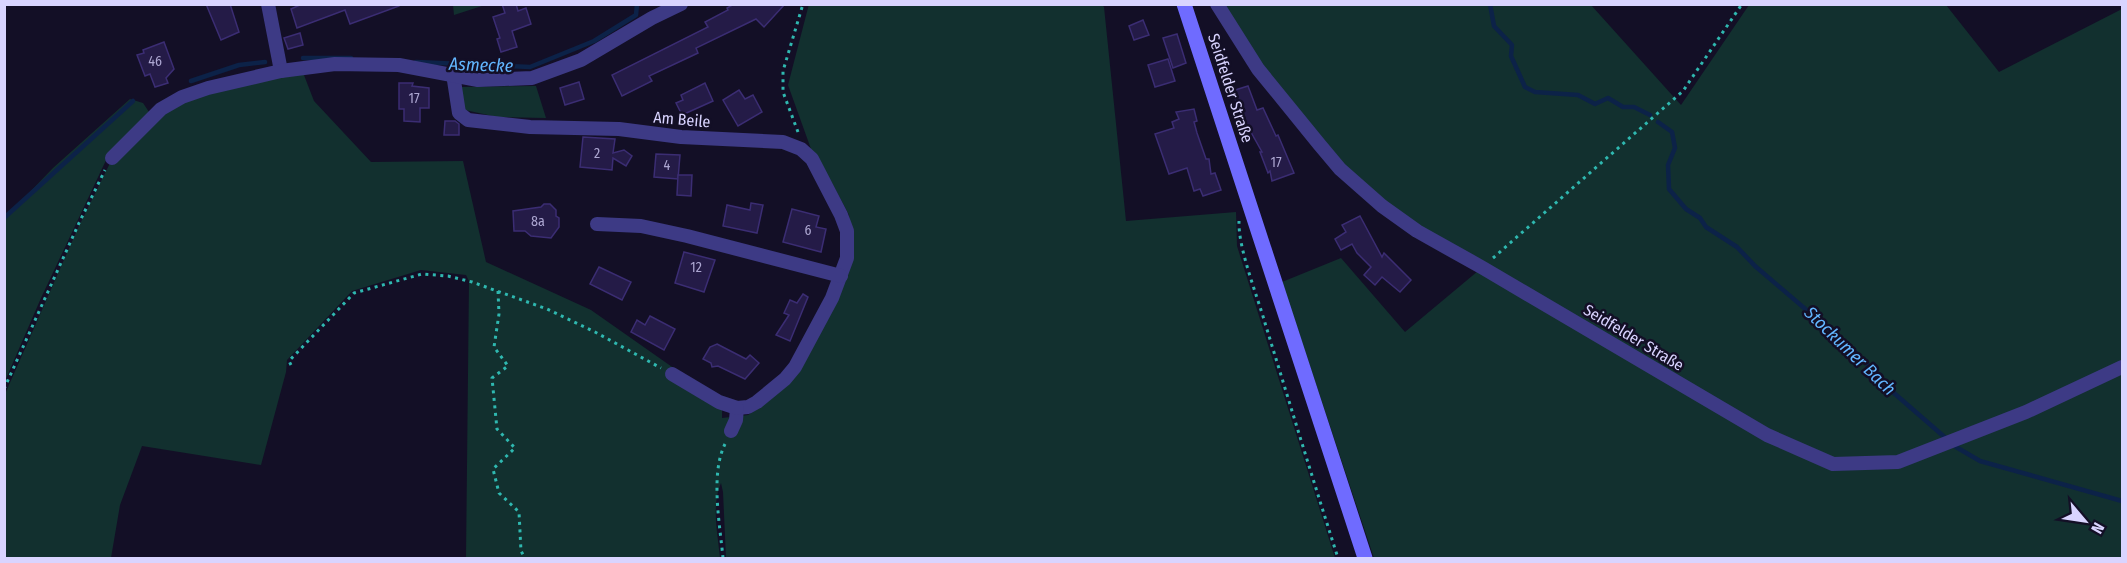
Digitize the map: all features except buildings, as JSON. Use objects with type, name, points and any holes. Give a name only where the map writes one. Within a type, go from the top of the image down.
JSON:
[{"type":"main road","name":"Seidfelder Straße","points":[[1184,4],[1365,558]]},
{"type":"street","points":[[268,4],[280,71]]},
{"type":"street","points":[[111,158],[161,109],[182,97],[208,88],[280,71],[335,64],[399,65],[478,80],[532,78],[581,60],[652,18],[681,4]]},
{"type":"street","name":"Seidfelder Straße","points":[[1217,4],[1258,69],[1340,169],[1382,206],[1417,231],[1767,435],[1833,464],[1898,462],[2026,412],[2122,367]]},
{"type":"street","name":"Am Beile","points":[[453,74],[459,113],[468,120],[530,127],[619,129],[681,137],[783,142],[801,149]]},
{"type":"street","points":[[672,375],[719,402],[737,408],[748,406],[757,402],[785,379],[795,367],[823,318],[847,258],[847,231],[817,166],[801,149]]},
{"type":"street","points":[[597,224],[641,226],[841,276]]},
{"type":"street","points":[[731,431],[737,408]]},
{"type":"path","points":[[801,149],[800,137],[783,92],[783,71],[803,4]]},
{"type":"path","points":[[1483,268],[1683,91],[1742,4]]},
{"type":"path","points":[[4,389],[111,158]]},
{"type":"path","points":[[1239,220],[1239,232],[1251,275],[1312,480],[1338,558]]},
{"type":"path","points":[[291,365],[289,362],[354,293],[422,274],[448,276],[547,309],[595,332],[672,375]]},
{"type":"path","points":[[498,291],[499,315],[494,347],[508,366],[492,378],[497,429],[515,448],[494,469],[499,493],[519,512],[521,551],[525,558]]},
{"type":"path","points":[[723,558],[719,466],[731,431]]},
{"type":"green space","points":[[453,4],[485,5],[454,15]]},
{"type":"green space","points":[[809,4],[1102,5],[1104,7],[1126,221],[1236,212],[1237,246],[1335,558],[726,558],[721,483],[716,501],[720,558],[466,558],[469,281],[466,275],[421,270],[352,291],[287,360],[286,372],[261,465],[142,446],[120,505],[111,558],[5,558],[5,394],[78,228],[112,159],[164,112],[209,91],[302,70],[314,101],[371,162],[463,161],[486,262],[591,310],[722,402],[722,418],[748,415],[769,401],[797,371],[852,247],[849,215],[811,149],[788,85]]},
{"type":"green space","points":[[1222,5],[1591,5],[1681,105],[1749,5],[1946,5],[1999,72],[2122,9],[2122,558],[1374,558],[1282,282],[1341,258],[1405,332],[1478,271],[1356,181],[1270,79]]},
{"type":"green space","points":[[536,86],[546,118],[497,117],[465,110],[460,87]]},
{"type":"green space","points":[[130,99],[143,103],[151,115],[108,156],[41,298],[5,381],[5,218],[53,168]]},
{"type":"waterway","name":"Asmecke","points":[[416,62],[530,67],[594,41],[636,15],[637,4]]},
{"type":"waterway","name":"Stockumer Bach","points":[[1490,4],[1494,26],[1512,45],[1511,56],[1525,87],[1535,92],[1578,95],[1595,104],[1608,98],[1623,107],[1634,107],[1650,115]]},
{"type":"waterway","name":"Asmecke","points":[[303,58],[351,58]]},
{"type":"waterway","name":"Asmecke","points":[[191,81],[239,65],[265,62]]},
{"type":"waterway","name":"Asmecke","points":[[4,218],[133,101]]},
{"type":"waterway","name":"Stockumer Bach","points":[[1658,122],[1672,132],[1675,148],[1668,165],[1669,189],[1686,209],[1700,218],[1706,227],[1737,247],[1755,266],[1851,348],[1887,387],[1956,447],[1980,461],[2122,501]]}]
